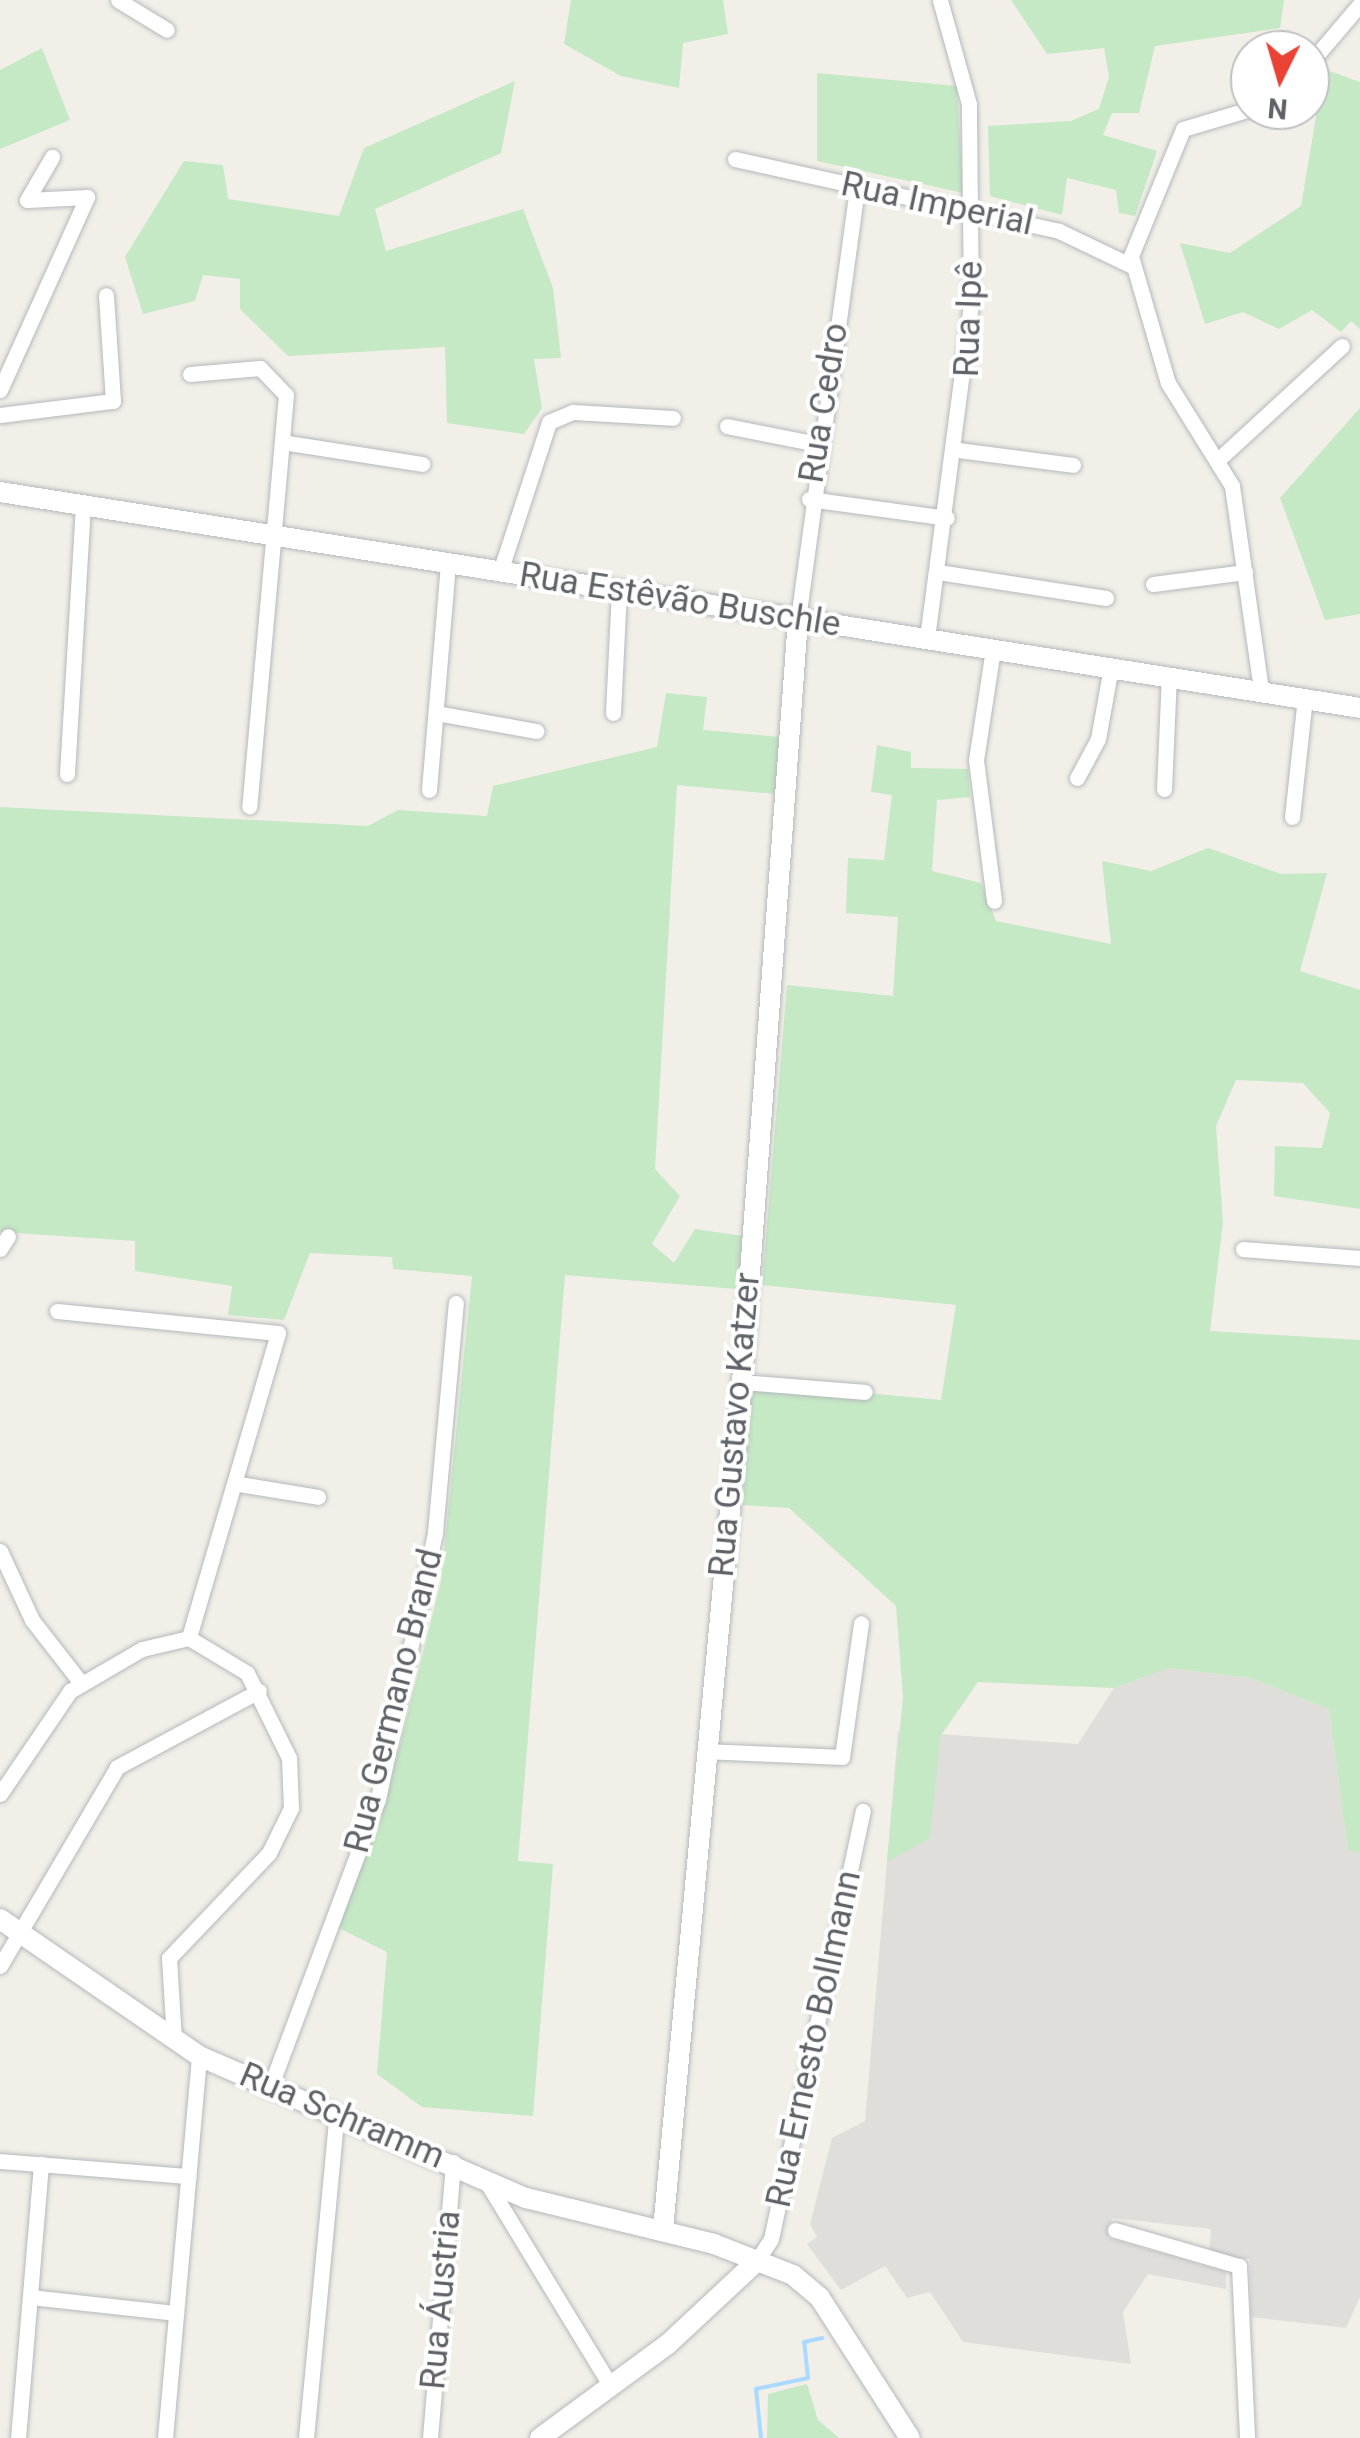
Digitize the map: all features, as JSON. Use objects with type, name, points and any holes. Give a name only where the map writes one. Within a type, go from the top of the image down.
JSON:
[{"type":"street","points":[[118,0],[167,30]]},
{"type":"street","name":"Rua Ipê","points":[[927,638],[958,450],[972,211],[966,87],[940,0]]},
{"type":"street","points":[[1330,39],[1360,4]]},
{"type":"street","points":[[1230,115],[1183,129],[1139,224],[1132,266],[1168,383],[1220,459],[1245,572],[1262,690]]},
{"type":"street","points":[[0,390],[87,197],[27,200],[52,158]]},
{"type":"street","name":"Rua Imperial","points":[[734,159],[1096,242],[1132,266]]},
{"type":"street","name":"Rua Cedro","points":[[798,618],[809,499],[857,188]]},
{"type":"street","points":[[0,414],[113,401],[106,294]]},
{"type":"street","points":[[1220,459],[1342,346]]},
{"type":"street","points":[[190,374],[251,366],[279,380],[282,442],[249,806]]},
{"type":"street","points":[[500,572],[549,422],[574,412],[673,418]]},
{"type":"street","points":[[727,426],[818,444]]},
{"type":"street","points":[[282,442],[422,464]]},
{"type":"street","points":[[958,450],[1073,465]]},
{"type":"street","name":"Rua Estêvão Buschle","points":[[0,492],[1360,708]]},
{"type":"street","points":[[809,499],[947,518]]},
{"type":"street","points":[[66,774],[83,506]]},
{"type":"street","points":[[429,790],[448,564]]},
{"type":"street","points":[[938,572],[1106,598]]},
{"type":"street","points":[[1153,584],[1245,572]]},
{"type":"street","points":[[613,713],[618,591]]},
{"type":"street","name":"Rua Gustavo Katzer","points":[[662,2230],[704,1751],[742,1382],[798,618]]},
{"type":"street","points":[[993,648],[976,760],[994,901]]},
{"type":"street","points":[[1076,778],[1098,740],[1111,667]]},
{"type":"street","points":[[1164,789],[1170,676]]},
{"type":"street","points":[[1292,818],[1305,697]]},
{"type":"street","points":[[436,713],[536,730]]},
{"type":"street","points":[[1244,1249],[1360,1258]]},
{"type":"street","name":"Rua Germano Brand","points":[[271,2085],[384,1772],[435,1532],[456,1303]]},
{"type":"street","points":[[57,1311],[274,1328],[276,1358],[189,1638]]},
{"type":"street","points":[[742,1382],[865,1392]]},
{"type":"street","points":[[239,1484],[318,1497]]},
{"type":"street","points":[[0,1551],[32,1620],[81,1683]]},
{"type":"street","points":[[704,1751],[842,1757],[861,1622]]},
{"type":"street","points":[[0,1794],[81,1683],[142,1649],[189,1638],[234,1658],[259,1691],[289,1758],[291,1808],[269,1853],[169,1958],[174,2042]]},
{"type":"street","points":[[0,1966],[117,1767],[259,1691]]},
{"type":"street","name":"Rua Ernesto Bollmann","points":[[756,2262],[771,2240],[863,1811]]},
{"type":"street","name":"Rua Schramm","points":[[0,1920],[199,2056],[453,2162],[486,2180],[610,2385]]},
{"type":"street","points":[[165,2438],[199,2056]]},
{"type":"street","points":[[306,2438],[336,2112]]},
{"type":"street","points":[[0,2161],[188,2176]]},
{"type":"street","name":"Rua Áustria","points":[[430,2438],[453,2162]]},
{"type":"street","points":[[18,2438],[41,2164]]},
{"type":"street","points":[[486,2180],[662,2230],[756,2262],[820,2298],[910,2438]]},
{"type":"street","points":[[1114,2230],[1239,2266],[1247,2438]]},
{"type":"street","points":[[540,2438],[610,2385],[756,2262]]},
{"type":"street","points":[[31,2297],[176,2313]]},
{"type":"shaded area","points":[[1169,1668],[1250,1678],[1329,1709],[1348,1849],[1360,1853],[1360,2297],[1346,2328],[1251,2317],[1250,2259],[1209,2257],[1211,2229],[1112,2218],[1108,2238],[1226,2272],[1226,2289],[1148,2274],[1123,2312],[1131,2364],[963,2342],[930,2292],[907,2298],[885,2266],[841,2290],[807,2244],[817,2237],[810,2224],[832,2138],[865,2121],[898,1731],[1078,1744],[1114,1688]]},
{"type":"green space","points":[[571,0],[723,0],[728,34],[683,43],[679,88],[621,76],[564,44]]},
{"type":"green space","points":[[1011,0],[1284,0],[1280,28],[1230,30],[1230,35],[1155,46],[1139,113],[1112,113],[1103,135],[1157,151],[1135,216],[1119,213],[1116,190],[1067,178],[1062,215],[990,196],[988,126],[1071,121],[1099,109],[1109,77],[1104,48],[1047,54]]},
{"type":"green space","points":[[42,48],[70,120],[0,149],[0,70]]},
{"type":"green space","points":[[1330,71],[1360,82],[1360,329],[1351,321],[1341,332],[1312,310],[1279,329],[1243,312],[1205,324],[1180,243],[1230,253],[1301,206],[1314,130],[1330,130]]},
{"type":"green space","points":[[817,73],[957,86],[963,193],[817,161]]},
{"type":"green space","points":[[515,81],[501,153],[375,209],[386,251],[523,209],[553,288],[561,358],[534,359],[542,408],[524,434],[447,423],[445,347],[288,356],[240,309],[240,279],[203,275],[195,301],[143,314],[125,257],[184,161],[223,165],[228,199],[339,216],[364,148]]},
{"type":"green space","points":[[1360,408],[1360,614],[1325,620],[1280,498]]},
{"type":"green space","points":[[666,693],[707,697],[703,730],[779,737],[776,794],[677,785],[655,1169],[680,1196],[652,1244],[674,1263],[695,1229],[743,1236],[736,1289],[565,1275],[518,1861],[553,1864],[533,2116],[422,2107],[377,2074],[387,1952],[335,1926],[379,1828],[441,1581],[472,1276],[393,1269],[392,1257],[310,1253],[284,1320],[228,1315],[232,1286],[135,1271],[135,1241],[0,1232],[0,807],[368,826],[398,810],[487,816],[493,786],[657,747]]},
{"type":"green space","points":[[877,745],[911,752],[911,768],[968,769],[970,797],[937,800],[932,871],[981,883],[996,921],[1111,944],[1102,861],[1151,871],[1208,848],[1281,874],[1327,873],[1300,971],[1360,990],[1360,1209],[1274,1196],[1275,1146],[1322,1148],[1330,1113],[1303,1083],[1236,1080],[1216,1126],[1223,1222],[1210,1331],[1360,1340],[1360,1853],[1348,1850],[1329,1709],[1250,1678],[1169,1668],[1114,1688],[978,1682],[940,1737],[930,1838],[887,1862],[903,1697],[896,1606],[789,1508],[743,1505],[752,1382],[941,1400],[956,1305],[762,1285],[787,985],[893,996],[898,917],[846,913],[848,858],[884,860],[892,795],[871,792]]},
{"type":"green space","points":[[807,2384],[818,2420],[839,2438],[767,2438],[768,2394]]},
{"type":"waterway","points":[[761,2438],[756,2389],[808,2378],[804,2342],[823,2338]]}]
